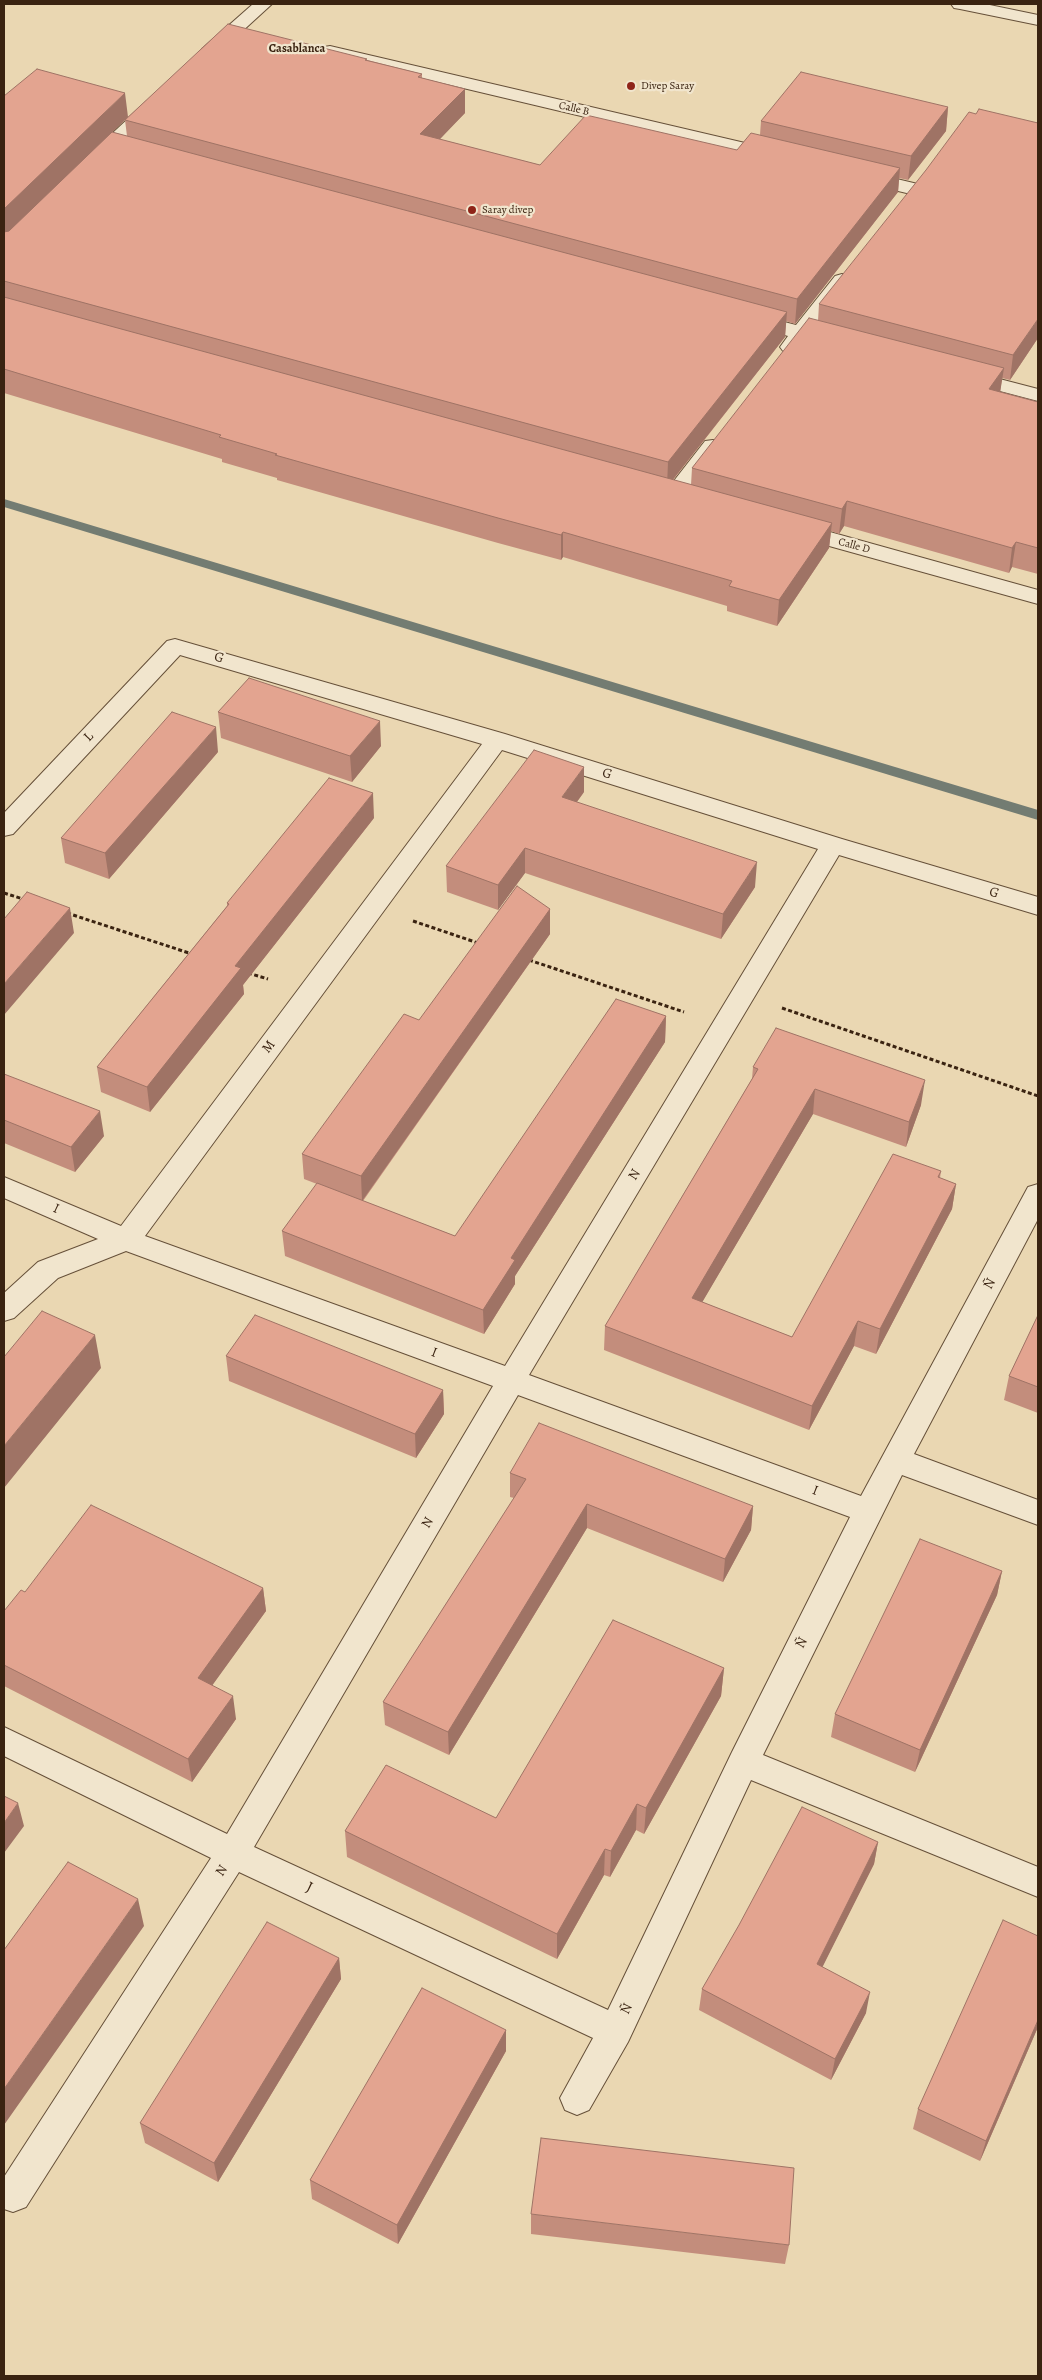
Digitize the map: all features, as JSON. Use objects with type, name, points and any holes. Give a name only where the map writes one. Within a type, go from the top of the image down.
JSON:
[{"type":"street","points":[[192,68],[263,4]]},
{"type":"street","points":[[960,4],[1038,20]]},
{"type":"street","points":[[234,29],[253,33]]},
{"type":"street","name":"Calle B","points":[[312,47],[788,160]]},
{"type":"street","points":[[81,174],[164,94]]},
{"type":"street","points":[[109,147],[128,152]]},
{"type":"street","points":[[847,173],[915,189]]},
{"type":"street","points":[[776,364],[854,265]]},
{"type":"street","points":[[733,315],[848,345]]},
{"type":"street","points":[[943,370],[1038,395]]},
{"type":"street","points":[[674,496],[722,434]]},
{"type":"street","name":"Calle D","points":[[770,523],[1038,597]]},
{"type":"street","name":"G","points":[[175,646],[497,740],[833,845],[1038,906]]},
{"type":"street","name":"L","points":[[4,828],[175,646]]},
{"type":"street","name":"M","points":[[126,1240],[497,740]]},
{"type":"street","name":"N","points":[[14,2195],[233,1853],[511,1381],[833,845]]},
{"type":"street","name":"I","points":[[4,1187],[126,1240],[868,1511]]},
{"type":"street","name":"Ñ","points":[[577,2098],[616,2031],[743,1762],[868,1511],[1038,1194]]},
{"type":"street","points":[[4,1310],[48,1270],[126,1240]]},
{"type":"street","points":[[896,1460],[1038,1513]]},
{"type":"street","name":"J","points":[[4,1741],[233,1853],[616,2031]]},
{"type":"street","points":[[743,1762],[1038,1882]]},
{"type":"path","points":[[4,892],[32,902]]},
{"type":"path","points":[[372,908],[483,945]]},
{"type":"path","points":[[59,911],[198,956]]},
{"type":"path","points":[[520,957],[724,1026]]},
{"type":"path","points":[[244,972],[309,993]]},
{"type":"path","points":[[743,995],[1038,1096]]},
{"type":"building","points":[[228,24],[422,74],[418,77],[465,89],[420,134],[540,165],[586,115],[737,150],[751,133],[900,168],[797,299],[125,120]]},
{"type":"building","points":[[37,69],[125,93],[4,209],[4,96]]},
{"type":"building","points":[[801,72],[948,107],[911,156],[761,121]]},
{"type":"building","points":[[979,109],[1038,123],[1038,319],[1013,355],[819,304],[926,170],[969,112],[976,114]]},
{"type":"building","points":[[112,132],[787,312],[668,462],[4,281],[4,232],[9,231]]},
{"type":"building","points":[[4,297],[832,523],[779,600],[729,586],[732,581],[563,532],[561,535],[275,455],[277,454],[219,437],[221,435],[4,369]]},
{"type":"building","points":[[809,318],[1004,368],[989,389],[1038,402],[1038,548],[1016,542],[1012,548],[847,501],[842,509],[692,468]]},
{"type":"building","points":[[249,678],[380,721],[350,756],[218,712]]},
{"type":"building","points":[[172,712],[216,727],[105,853],[61,838]]},
{"type":"building","points":[[534,750],[584,767],[562,797],[757,862],[723,914],[525,848],[498,885],[446,866]]},
{"type":"building","points":[[329,778],[373,793],[235,966],[241,968],[147,1087],[97,1067],[229,904],[227,903]]},
{"type":"building","points":[[517,886],[550,909],[361,1176],[302,1154],[404,1014],[419,1020]]},
{"type":"building","points":[[27,892],[70,908],[4,984],[4,919]]},
{"type":"building","points":[[616,999],[666,1016],[511,1258],[515,1260],[483,1310],[282,1231],[317,1183],[455,1236]]},
{"type":"building","points":[[776,1028],[925,1080],[909,1122],[815,1089],[692,1298],[792,1337],[893,1154],[941,1171],[938,1177],[956,1184],[880,1329],[858,1321],[812,1406],[605,1326],[758,1069],[753,1067]]},
{"type":"building","points":[[4,1074],[100,1111],[71,1147],[4,1120]]},
{"type":"building","points":[[42,1311],[95,1335],[4,1446],[4,1357]]},
{"type":"building","points":[[255,1315],[443,1390],[415,1434],[226,1356]]},
{"type":"building","points":[[1038,1315],[1038,1387],[1009,1376]]},
{"type":"building","points":[[539,1423],[753,1506],[725,1559],[587,1504],[448,1732],[383,1702],[526,1479],[510,1473]]},
{"type":"building","points":[[91,1505],[263,1588],[198,1678],[233,1696],[188,1759],[4,1665],[4,1611],[21,1590],[25,1592]]},
{"type":"building","points":[[920,1539],[1002,1571],[920,1750],[835,1714]]},
{"type":"building","points":[[613,1620],[724,1668],[646,1808],[637,1804],[611,1851],[605,1849],[557,1934],[345,1831],[386,1765],[496,1818]]},
{"type":"building","points":[[4,1796],[18,1803],[4,1823]]},
{"type":"building","points":[[802,1807],[878,1842],[817,1964],[870,1992],[835,2059],[702,1989],[739,1925]]},
{"type":"building","points":[[68,1862],[138,1899],[4,2089],[4,1950]]},
{"type":"building","points":[[1003,1920],[1038,1936],[1038,2020],[986,2141],[918,2109]]},
{"type":"building","points":[[267,1922],[339,1958],[214,2163],[140,2123]]},
{"type":"building","points":[[422,1988],[506,2030],[397,2225],[310,2180]]},
{"type":"building","points":[[541,2138],[794,2168],[789,2245],[531,2214]]},
{"type":"waterway","points":[[4,503],[1038,815]]},
{"type":"place","name":"Divep Saray","points":[[631,86]]},
{"type":"place","name":"Saray divep","points":[[472,210]]},
{"type":"district","name":"Casablanca","points":[[297,49]]}]
